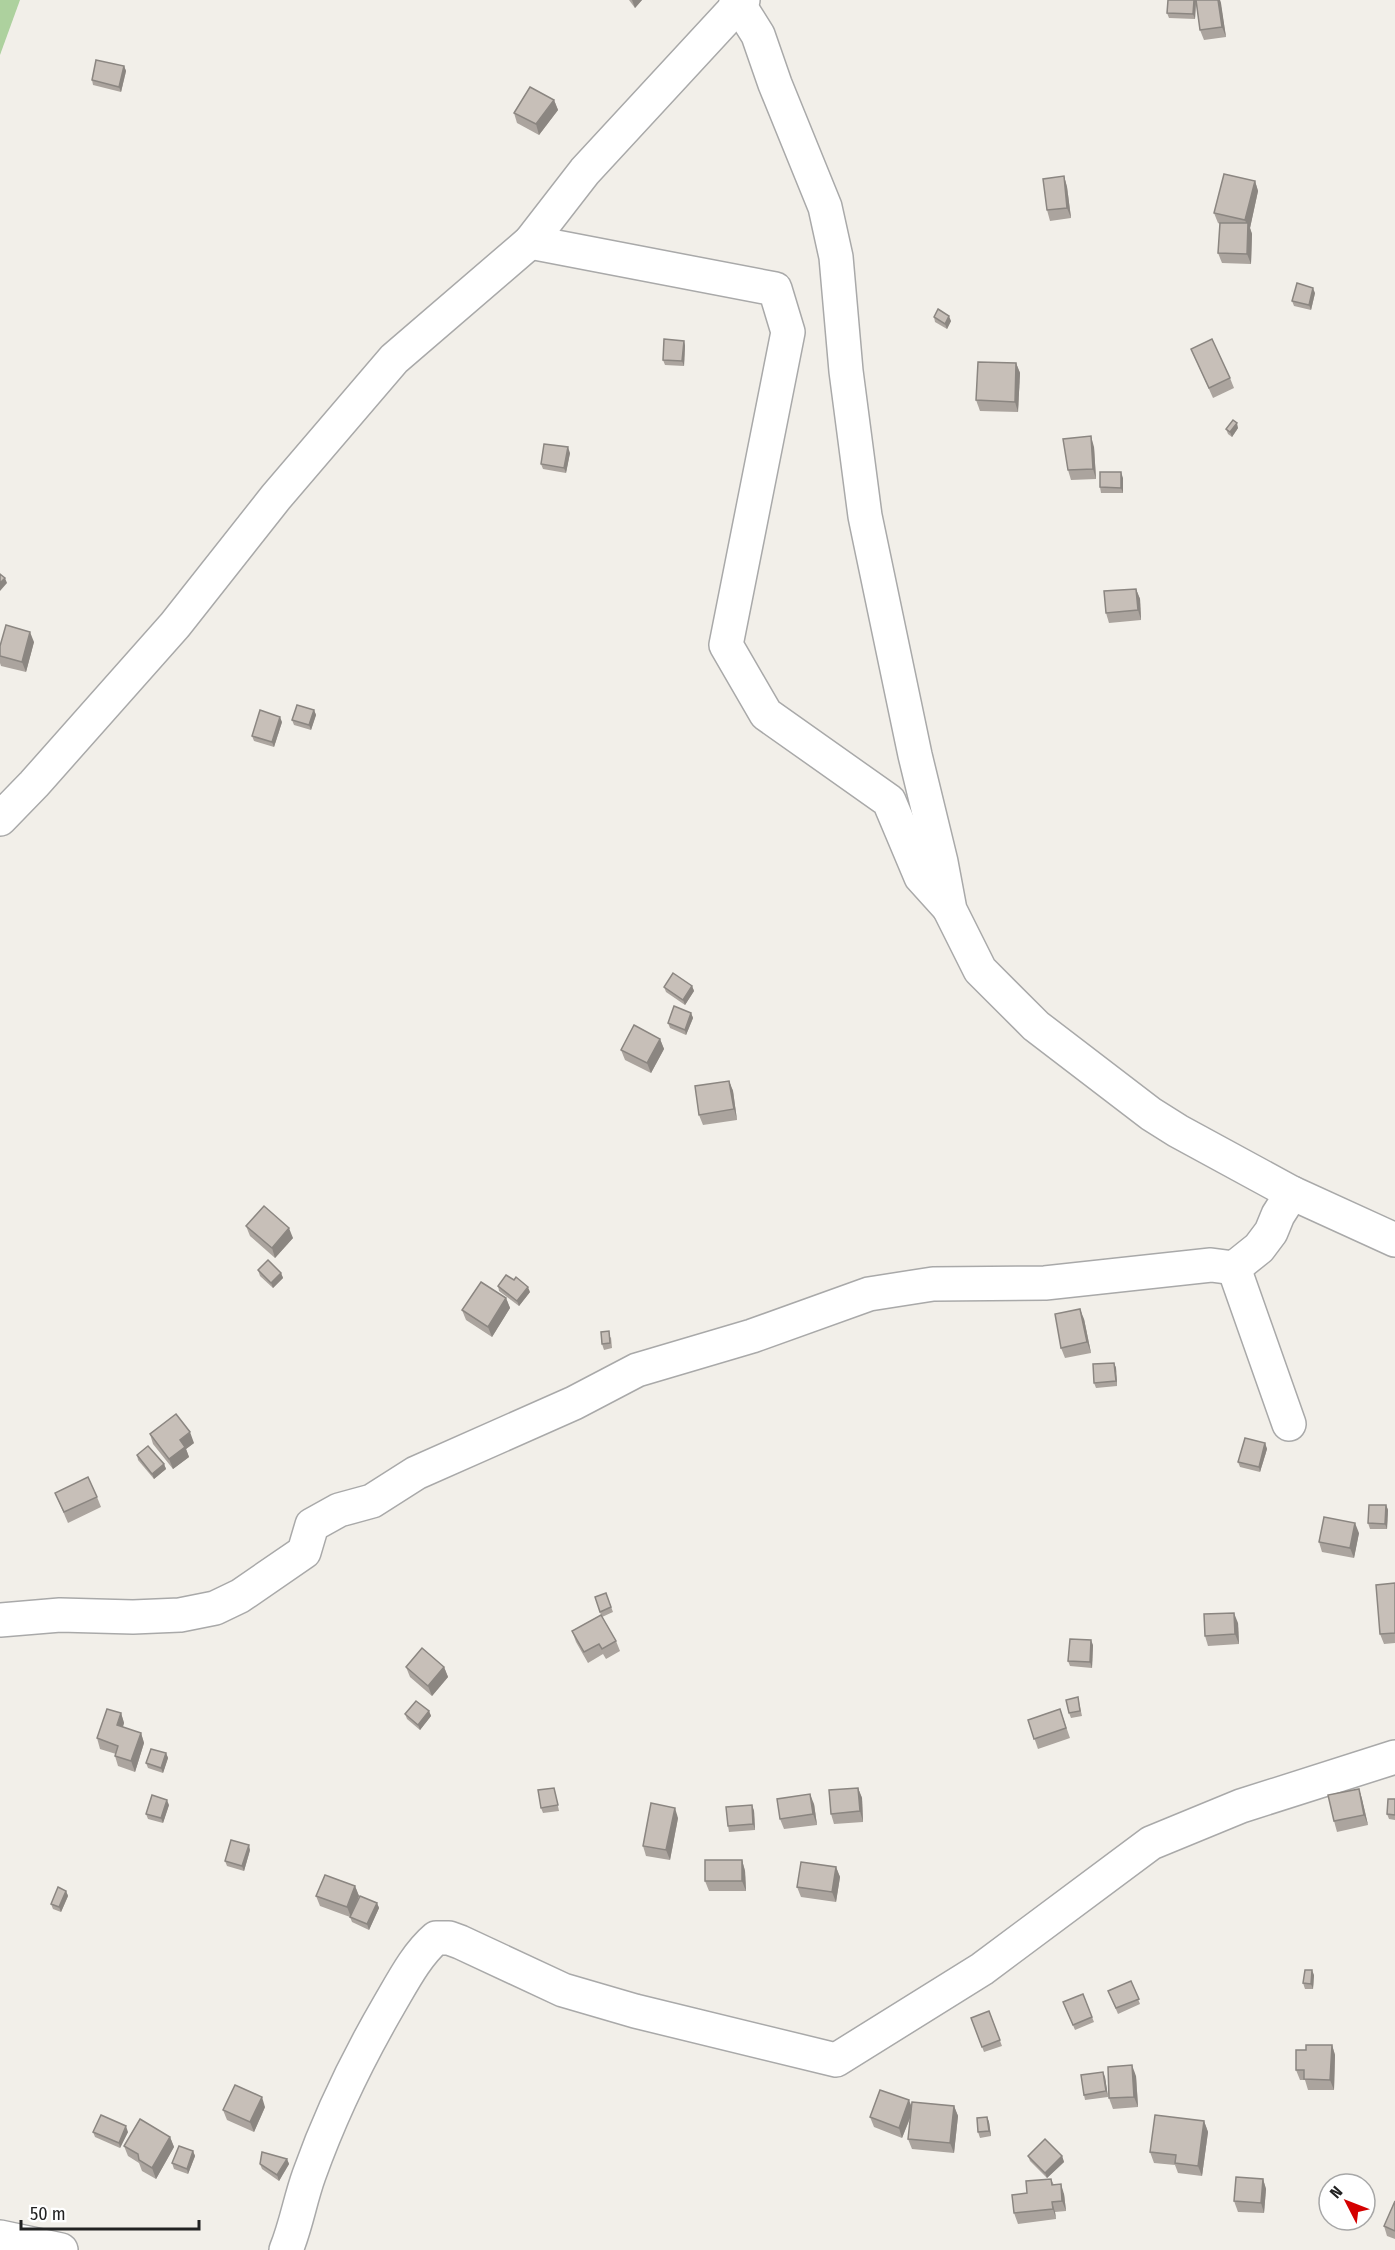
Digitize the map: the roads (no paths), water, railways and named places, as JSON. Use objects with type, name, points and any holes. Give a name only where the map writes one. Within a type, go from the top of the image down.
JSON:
[{"type":"street","points":[[0,819],[34,784],[175,625],[283,489],[394,359],[530,242],[585,171],[739,1],[759,35],[775,84],[825,207],[836,257],[846,371],[865,516],[950,910]]},
{"type":"street","points":[[530,242],[775,289],[788,332],[726,645],[766,714],[889,801],[921,877],[950,910],[980,970],[1036,1026],[1151,1114],[1178,1131],[1292,1193],[1395,1240]]},
{"type":"street","points":[[0,1620],[60,1615],[180,1616],[215,1608],[240,1596],[304,1552],[312,1525],[339,1510],[372,1501],[416,1473],[574,1402],[637,1370],[752,1336],[869,1293],[933,1284],[1045,1283],[1211,1265],[1234,1268],[1259,1248],[1292,1193]]},
{"type":"street","points":[[1234,1268],[1289,1424]]},
{"type":"street","points":[[286,2250],[295,2228],[311,2168],[331,2115],[359,2056],[401,1984],[436,1938],[449,1938],[460,1942],[563,1990],[634,2011],[836,2060],[982,1969],[1151,1843],[1241,1806],[1395,1757]]},
{"type":"street","points":[[0,2237],[61,2250]]}]
